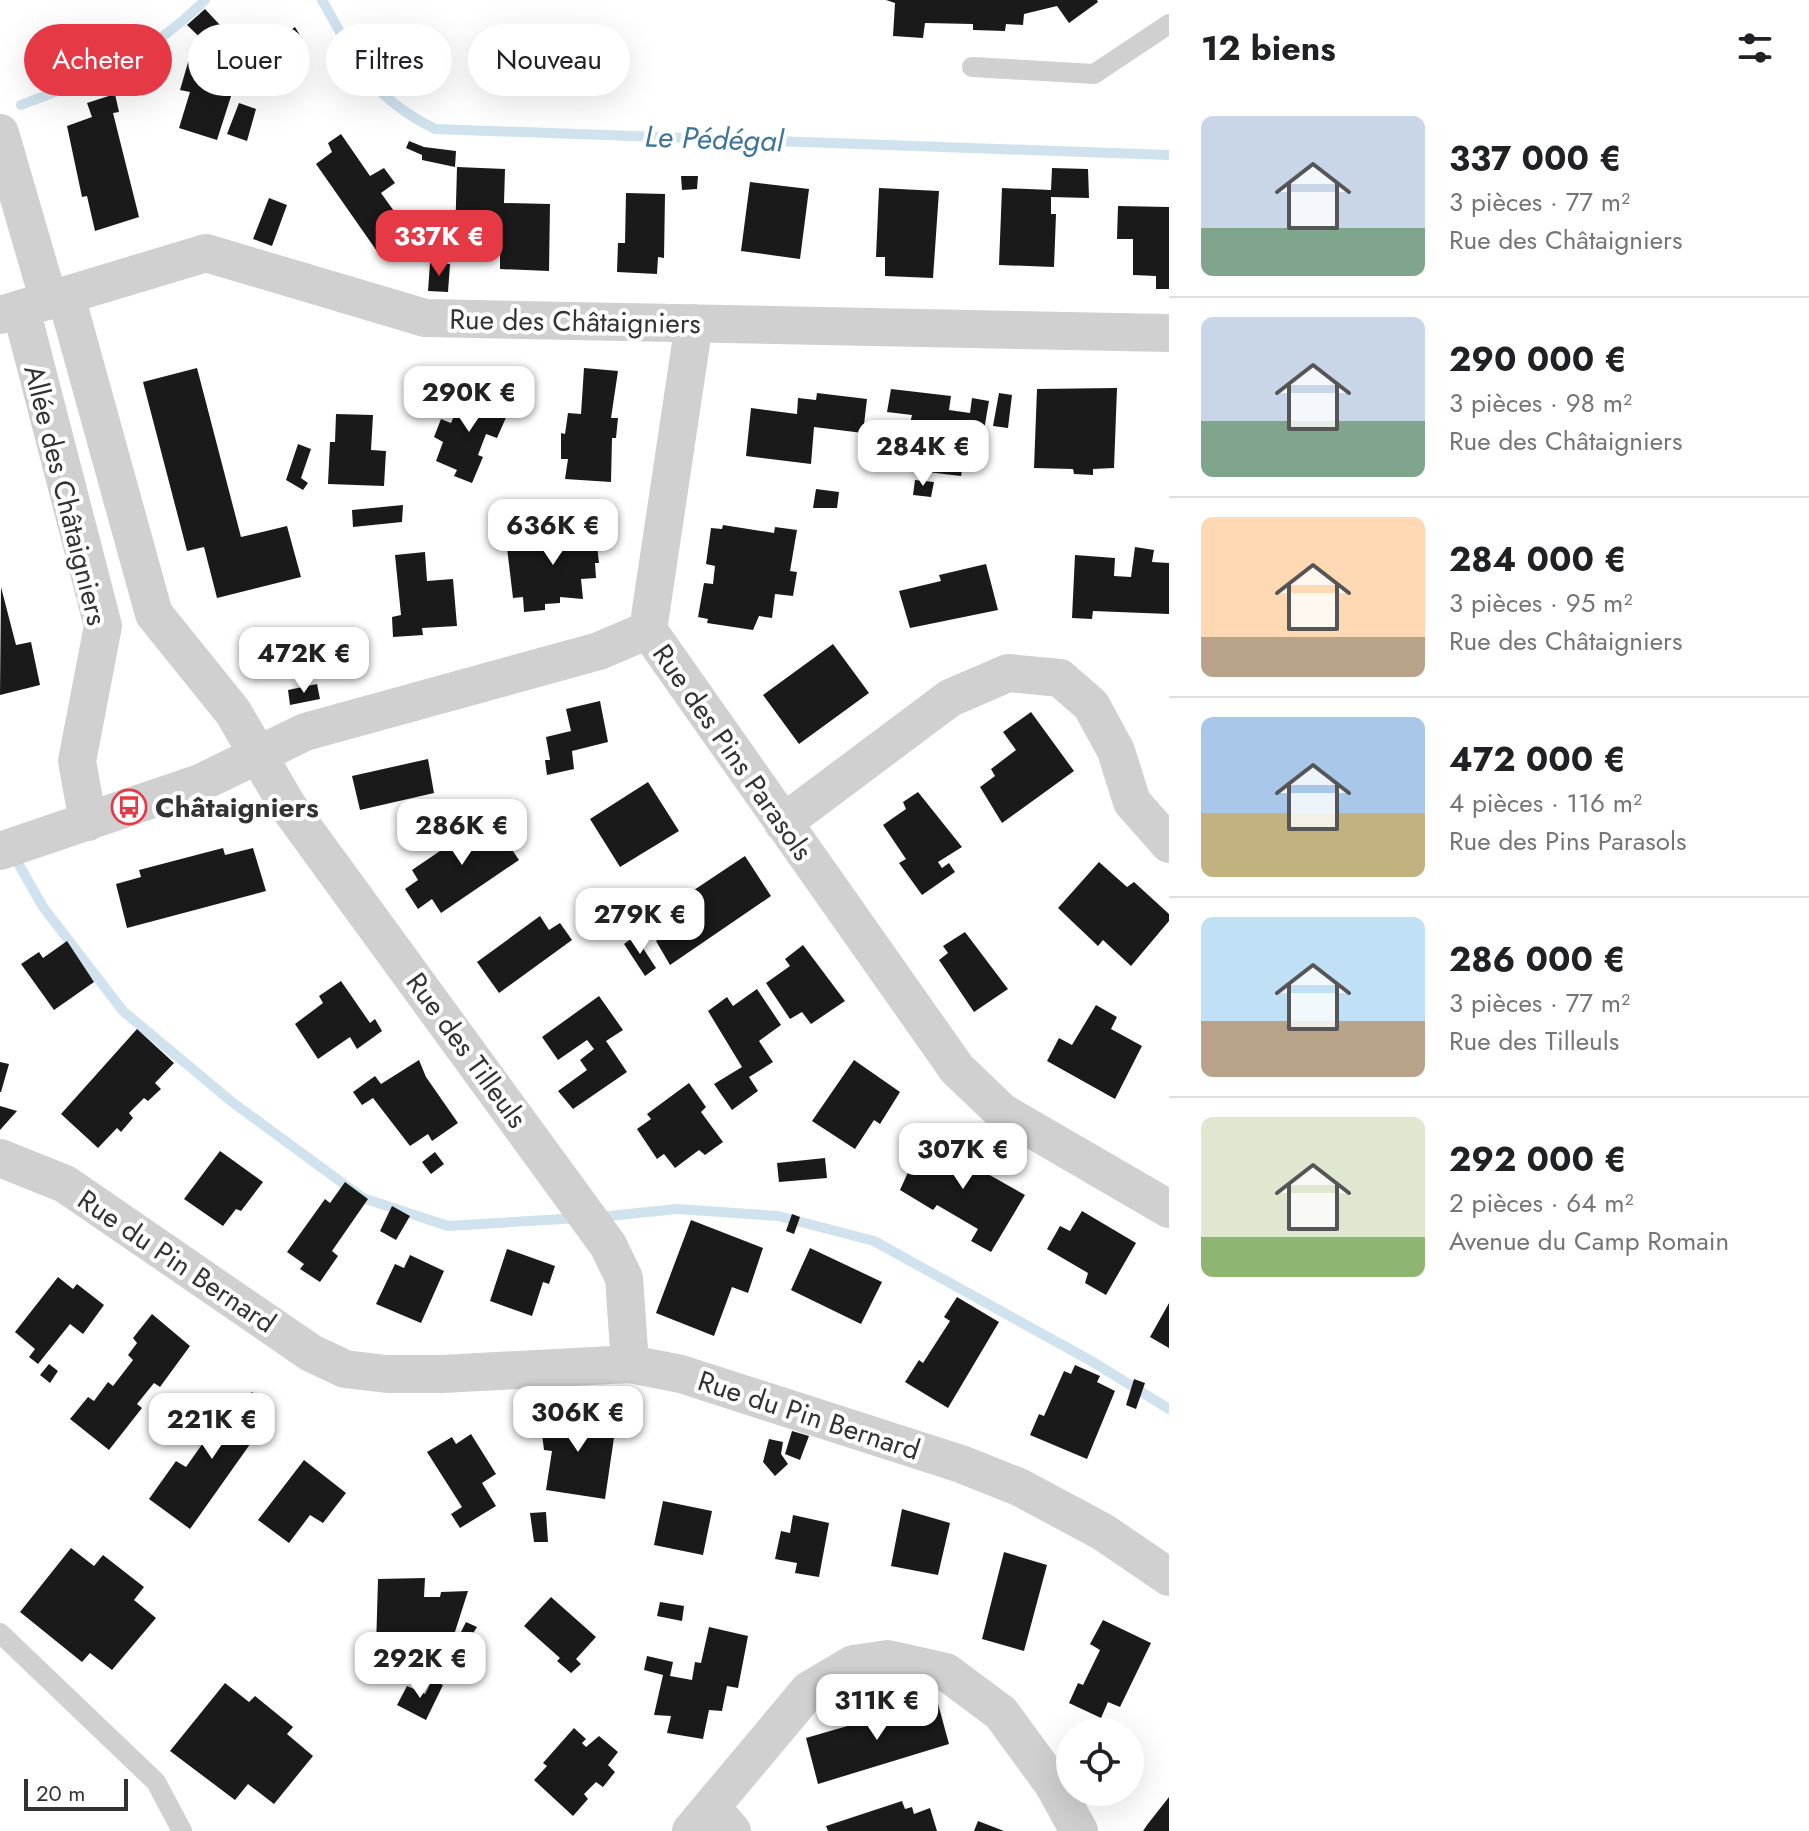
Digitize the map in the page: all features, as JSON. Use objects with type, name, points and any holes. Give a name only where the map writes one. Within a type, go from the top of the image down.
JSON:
[{"type":"street","points":[[0,133],[34,305]]},
{"type":"street","name":"Rue des Châtaigniers","points":[[34,305],[206,253],[425,318],[1169,333]]},
{"type":"street","name":"Allée des Châtaigniers","points":[[34,305],[154,614],[233,712],[257,754]]},
{"type":"street","name":"Allée des Châtaigniers","points":[[34,305],[103,626],[77,761],[88,822]]},
{"type":"street","points":[[648,630],[694,323]]},
{"type":"street","points":[[103,626],[154,614]]},
{"type":"street","name":"Rue des Pins Parasols","points":[[0,851],[200,783],[305,732],[599,651],[648,630],[957,1069],[1002,1112],[1169,1209]]},
{"type":"street","points":[[783,823],[950,698],[1008,673],[1060,678],[1091,705],[1116,751],[1132,802],[1169,844]]},
{"type":"street","name":"Rue des Tilleuls","points":[[257,754],[287,805],[608,1245],[624,1278],[630,1364]]},
{"type":"street","name":"Rue du Pin Bernard","points":[[0,1158],[65,1184],[311,1353],[345,1369],[442,1374],[630,1364],[681,1374],[961,1464],[1019,1487],[1103,1532],[1169,1577]]},
{"type":"street","points":[[712,1823],[809,1690],[853,1664],[888,1659],[946,1672],[1001,1713],[1053,1784],[1079,1831]]},
{"type":"lane","points":[[972,67],[1094,74],[1169,24]]},
{"type":"lane","points":[[0,1633],[156,1782],[182,1831]]},
{"type":"building","points":[[886,0],[1098,2],[1069,23],[1057,6],[1024,14],[1023,25],[1006,24],[1005,31],[973,30],[973,24],[925,23],[923,38],[893,36],[895,3]]},
{"type":"building","points":[[205,9],[219,24],[188,24]]},
{"type":"building","points":[[188,62],[188,92],[180,90]]},
{"type":"building","points":[[115,96],[119,112],[113,113],[139,217],[95,231],[87,196],[82,197],[67,126],[92,117],[87,103]]},
{"type":"building","points":[[189,96],[231,96],[217,140],[179,128]]},
{"type":"building","points":[[239,103],[256,109],[247,141],[227,134]]},
{"type":"building","points":[[341,134],[370,176],[384,168],[395,183],[381,193],[409,232],[395,241],[397,245],[381,257],[316,164],[332,152],[328,143]]},
{"type":"building","points":[[409,141],[424,147],[456,151],[455,167],[422,160],[422,155],[406,148]]},
{"type":"building","points":[[457,167],[505,169],[504,203],[550,204],[549,271],[500,269],[500,241],[455,239]]},
{"type":"building","points":[[1052,168],[1088,169],[1089,198],[1051,197],[1051,214],[1056,214],[1054,267],[999,265],[1002,188],[1051,190]]},
{"type":"building","points":[[681,176],[698,176],[697,189],[682,190]]},
{"type":"building","points":[[750,182],[809,189],[800,259],[741,251]]},
{"type":"building","points":[[879,188],[939,191],[933,278],[885,276],[885,257],[876,257]]},
{"type":"building","points":[[626,193],[665,194],[664,258],[658,257],[657,274],[617,272],[618,243],[625,243]]},
{"type":"building","points":[[269,198],[287,205],[272,246],[253,239]]},
{"type":"building","points":[[1118,206],[1169,207],[1169,289],[1156,289],[1156,276],[1133,275],[1133,239],[1117,239]]},
{"type":"building","points":[[430,263],[450,264],[448,292],[428,291]]},
{"type":"building","points":[[197,368],[241,537],[287,526],[301,577],[217,598],[204,547],[187,551],[143,382]]},
{"type":"building","points":[[584,368],[618,371],[611,418],[618,418],[616,438],[612,438],[611,482],[565,479],[568,459],[561,459],[561,433],[565,434],[568,413],[581,414]]},
{"type":"building","points":[[1117,388],[1114,468],[1093,469],[1093,475],[1074,474],[1073,469],[1034,468],[1037,389]]},
{"type":"building","points":[[465,389],[498,402],[496,408],[508,413],[497,438],[486,434],[478,455],[483,457],[472,483],[454,476],[457,470],[436,461],[443,442],[434,437],[441,419],[451,423]]},
{"type":"building","points":[[891,389],[951,396],[949,410],[970,413],[972,398],[989,401],[983,436],[968,434],[961,476],[911,470],[914,443],[921,444],[922,430],[909,428],[912,415],[887,412]]},
{"type":"building","points":[[817,393],[867,399],[863,433],[814,427],[811,464],[746,456],[751,408],[797,414],[798,398],[816,400]]},
{"type":"building","points":[[999,393],[1012,395],[1008,428],[993,426]]},
{"type":"building","points":[[336,414],[373,415],[371,450],[386,451],[384,486],[328,484],[330,442],[335,442]]},
{"type":"building","points":[[298,444],[311,449],[301,478],[308,483],[303,490],[286,480]]},
{"type":"building","points":[[915,480],[934,482],[931,497],[913,495]]},
{"type":"building","points":[[816,489],[839,492],[837,508],[813,508]]},
{"type":"building","points":[[403,505],[402,522],[353,527],[352,510]]},
{"type":"building","points":[[594,519],[599,563],[595,563],[596,578],[581,579],[583,599],[560,597],[560,603],[545,604],[545,610],[524,612],[523,597],[513,598],[507,548],[517,547],[517,541],[575,535],[573,522]]},
{"type":"building","points":[[723,525],[774,533],[775,527],[797,530],[790,571],[797,572],[793,596],[775,594],[772,618],[759,616],[753,630],[707,623],[708,619],[698,617],[704,583],[713,584],[715,566],[706,564],[711,528],[722,529]]},
{"type":"building","points":[[1135,547],[1154,550],[1152,562],[1169,563],[1169,614],[1093,611],[1092,619],[1072,618],[1075,555],[1115,558],[1114,576],[1131,577]]},
{"type":"building","points":[[425,552],[427,581],[453,579],[457,626],[422,628],[423,635],[393,637],[392,617],[401,615],[395,555]]},
{"type":"building","points":[[986,564],[998,610],[910,628],[899,591],[941,581],[939,575]]},
{"type":"building","points":[[1,587],[16,645],[31,642],[40,685],[0,695]]},
{"type":"building","points":[[833,644],[869,693],[799,744],[763,695]]},
{"type":"building","points":[[317,684],[320,699],[290,705],[288,690]]},
{"type":"building","points":[[600,701],[608,742],[572,751],[574,769],[547,775],[545,760],[550,760],[546,737],[571,731],[566,709]]},
{"type":"building","points":[[1031,712],[1074,771],[1002,823],[980,787],[995,776],[991,769],[1016,750],[1003,732]]},
{"type":"building","points":[[428,759],[434,793],[360,810],[352,776]]},
{"type":"building","points":[[648,782],[679,831],[620,867],[590,819]]},
{"type":"building","points":[[918,792],[962,847],[938,862],[942,868],[949,863],[955,872],[922,895],[899,863],[906,859],[883,825],[906,809],[903,802]]},
{"type":"building","points":[[490,817],[519,860],[441,913],[432,899],[418,909],[405,889],[418,880],[412,870]]},
{"type":"building","points":[[223,848],[225,855],[253,848],[266,891],[127,928],[116,884],[141,877],[139,870]]},
{"type":"building","points":[[745,856],[771,896],[670,965],[656,941],[694,911],[685,896]]},
{"type":"building","points":[[1099,862],[1127,887],[1134,882],[1169,914],[1169,921],[1131,966],[1103,940],[1098,946],[1058,908]]},
{"type":"building","points":[[540,916],[549,930],[560,923],[572,940],[499,993],[477,962]]},
{"type":"building","points":[[965,932],[1008,989],[974,1012],[939,960],[948,953],[943,946]]},
{"type":"building","points":[[635,936],[656,968],[645,976],[624,944]]},
{"type":"building","points":[[67,941],[94,982],[54,1010],[21,964],[39,952],[43,958]]},
{"type":"building","points":[[803,945],[845,1001],[811,1024],[802,1012],[790,1019],[766,983],[790,966],[785,959]]},
{"type":"building","points":[[341,981],[370,1023],[375,1019],[382,1031],[357,1049],[350,1037],[318,1059],[295,1024],[323,1003],[319,996]]},
{"type":"building","points":[[757,989],[781,1025],[759,1041],[773,1062],[749,1077],[758,1091],[732,1110],[714,1084],[742,1067],[708,1011],[727,997],[733,1006]]},
{"type":"building","points":[[599,996],[623,1030],[606,1041],[627,1072],[573,1109],[558,1091],[587,1070],[580,1060],[594,1049],[587,1040],[558,1060],[542,1037]]},
{"type":"building","points":[[1096,1005],[1117,1017],[1111,1029],[1142,1046],[1115,1099],[1047,1061],[1059,1038],[1072,1045]]},
{"type":"building","points":[[137,1029],[174,1063],[155,1083],[161,1089],[148,1101],[144,1098],[129,1113],[133,1118],[121,1132],[117,1128],[98,1148],[61,1114]]},
{"type":"building","points":[[419,1060],[426,1077],[458,1123],[432,1141],[428,1134],[410,1146],[373,1098],[362,1105],[353,1092],[375,1076],[381,1084]]},
{"type":"building","points":[[854,1060],[900,1092],[880,1124],[874,1120],[855,1149],[812,1121]]},
{"type":"building","points":[[0,1062],[9,1064],[1,1092],[0,1092]]},
{"type":"building","points":[[689,1083],[706,1107],[701,1112],[723,1142],[705,1155],[699,1150],[675,1168],[664,1154],[657,1159],[637,1129],[651,1119],[647,1114]]},
{"type":"building","points":[[0,1106],[17,1111],[0,1130]]},
{"type":"building","points":[[937,1135],[968,1151],[963,1160],[1025,1195],[991,1252],[971,1241],[978,1229],[937,1205],[933,1210],[900,1190],[914,1159],[921,1163]]},
{"type":"building","points":[[220,1151],[263,1182],[241,1211],[236,1209],[223,1226],[184,1199]]},
{"type":"building","points":[[435,1152],[444,1164],[431,1174],[422,1162]]},
{"type":"building","points":[[825,1158],[827,1178],[779,1182],[777,1163]]},
{"type":"building","points":[[345,1182],[368,1199],[332,1251],[338,1256],[320,1282],[300,1269],[304,1264],[287,1252],[325,1199],[330,1203]]},
{"type":"building","points":[[392,1206],[410,1216],[396,1240],[380,1231]]},
{"type":"building","points":[[1082,1211],[1136,1243],[1106,1295],[1085,1283],[1088,1273],[1047,1249],[1060,1226],[1070,1231]]},
{"type":"building","points":[[792,1214],[800,1217],[794,1234],[786,1231]]},
{"type":"building","points":[[691,1220],[763,1248],[748,1293],[732,1287],[714,1336],[656,1313]]},
{"type":"building","points":[[810,1248],[882,1282],[861,1324],[791,1290]]},
{"type":"building","points":[[507,1249],[555,1266],[549,1284],[543,1282],[532,1316],[490,1301]]},
{"type":"building","points":[[410,1255],[444,1271],[421,1323],[376,1304],[395,1264],[404,1268]]},
{"type":"building","points":[[58,1277],[73,1289],[77,1284],[104,1305],[83,1334],[70,1324],[38,1364],[29,1357],[35,1349],[15,1332]]},
{"type":"building","points":[[957,1297],[999,1322],[948,1408],[905,1382],[919,1360],[923,1363],[950,1321],[944,1317]]},
{"type":"building","points":[[1169,1303],[1169,1348],[1150,1337]]},
{"type":"building","points":[[152,1314],[190,1346],[160,1387],[154,1383],[137,1404],[142,1408],[109,1450],[70,1419],[88,1397],[94,1401],[108,1382],[113,1386],[133,1360],[128,1355],[137,1343],[133,1338]]},
{"type":"building","points":[[49,1364],[58,1371],[50,1383],[40,1375]]},
{"type":"building","points":[[1075,1365],[1100,1376],[1097,1382],[1115,1391],[1087,1459],[1030,1435],[1039,1414],[1044,1416],[1064,1371],[1071,1374]]},
{"type":"building","points":[[1134,1379],[1145,1383],[1136,1409],[1126,1405]]},
{"type":"building","points":[[252,1392],[275,1409],[190,1529],[149,1499],[176,1461],[186,1467],[237,1395],[246,1400]]},
{"type":"building","points":[[539,1410],[616,1424],[605,1499],[546,1490],[552,1451],[544,1450]]},
{"type":"building","points":[[792,1431],[809,1436],[800,1460],[785,1454]]},
{"type":"building","points":[[471,1434],[496,1474],[482,1483],[496,1506],[460,1528],[451,1514],[462,1507],[427,1452],[452,1437],[456,1444]]},
{"type":"building","points":[[769,1439],[783,1442],[781,1454],[788,1464],[775,1476],[763,1462]]},
{"type":"building","points":[[304,1460],[346,1493],[323,1523],[310,1515],[289,1543],[258,1520]]},
{"type":"building","points":[[663,1501],[712,1511],[703,1555],[654,1545]]},
{"type":"building","points":[[902,1509],[950,1523],[938,1575],[891,1566]]},
{"type":"building","points":[[546,1512],[548,1542],[534,1542],[530,1513]]},
{"type":"building","points":[[793,1515],[829,1523],[819,1577],[795,1573],[797,1563],[775,1559],[781,1531],[790,1533]]},
{"type":"building","points":[[71,1548],[94,1566],[103,1555],[144,1587],[134,1600],[156,1618],[112,1670],[90,1653],[82,1662],[20,1612]]},
{"type":"building","points":[[1004,1552],[1047,1565],[1024,1651],[982,1639]]},
{"type":"building","points":[[425,1578],[424,1597],[440,1597],[441,1592],[468,1591],[453,1638],[448,1638],[447,1650],[431,1650],[432,1638],[416,1638],[416,1632],[400,1632],[399,1646],[376,1648],[378,1579]]},
{"type":"building","points":[[551,1597],[596,1637],[576,1659],[581,1664],[571,1673],[557,1661],[560,1658],[524,1626]]},
{"type":"building","points":[[660,1602],[684,1606],[682,1621],[657,1616]]},
{"type":"building","points":[[1103,1620],[1151,1643],[1120,1707],[1108,1702],[1101,1718],[1069,1703],[1078,1683],[1083,1685],[1100,1650],[1090,1644]]},
{"type":"building","points":[[466,1622],[477,1627],[467,1643],[458,1638]]},
{"type":"building","points":[[709,1627],[748,1636],[738,1688],[727,1686],[722,1711],[709,1710],[703,1739],[667,1733],[671,1716],[654,1715],[663,1675],[644,1670],[647,1656],[673,1662],[670,1676],[692,1680],[695,1662],[701,1663]]},
{"type":"building","points":[[432,1680],[443,1685],[426,1720],[397,1705],[407,1686],[425,1694]]},
{"type":"building","points":[[225,1683],[249,1702],[255,1696],[293,1727],[287,1734],[313,1756],[274,1804],[248,1784],[235,1800],[170,1751]]},
{"type":"building","points":[[937,1700],[949,1744],[818,1784],[806,1738]]},
{"type":"building","points":[[574,1728],[586,1739],[582,1743],[586,1747],[599,1736],[618,1752],[608,1765],[615,1772],[603,1787],[596,1782],[584,1794],[588,1799],[573,1816],[534,1780],[547,1766],[543,1763]]},
{"type":"building","points":[[1169,1797],[1169,1831],[1143,1831],[1147,1825]]},
{"type":"building","points":[[902,1801],[905,1809],[912,1807],[914,1814],[930,1808],[937,1831],[828,1831],[826,1826]]},
{"type":"building","points":[[978,1821],[1004,1831],[974,1831]]},
{"type":"waterway","points":[[21,105],[97,75],[141,51],[163,37],[205,0]]},
{"type":"waterway","name":"Le Pédégal","points":[[322,0],[366,75],[379,90],[412,116],[435,129],[1169,155]]},
{"type":"waterway","points":[[14,856],[43,907],[123,1011],[232,1102],[363,1198],[448,1226],[579,1218]]},
{"type":"waterway","points":[[599,1217],[677,1209],[778,1216],[874,1241],[1093,1362],[1169,1409]]},
{"type":"place","name":"Châtaigniers","points":[[129,807]]}]
